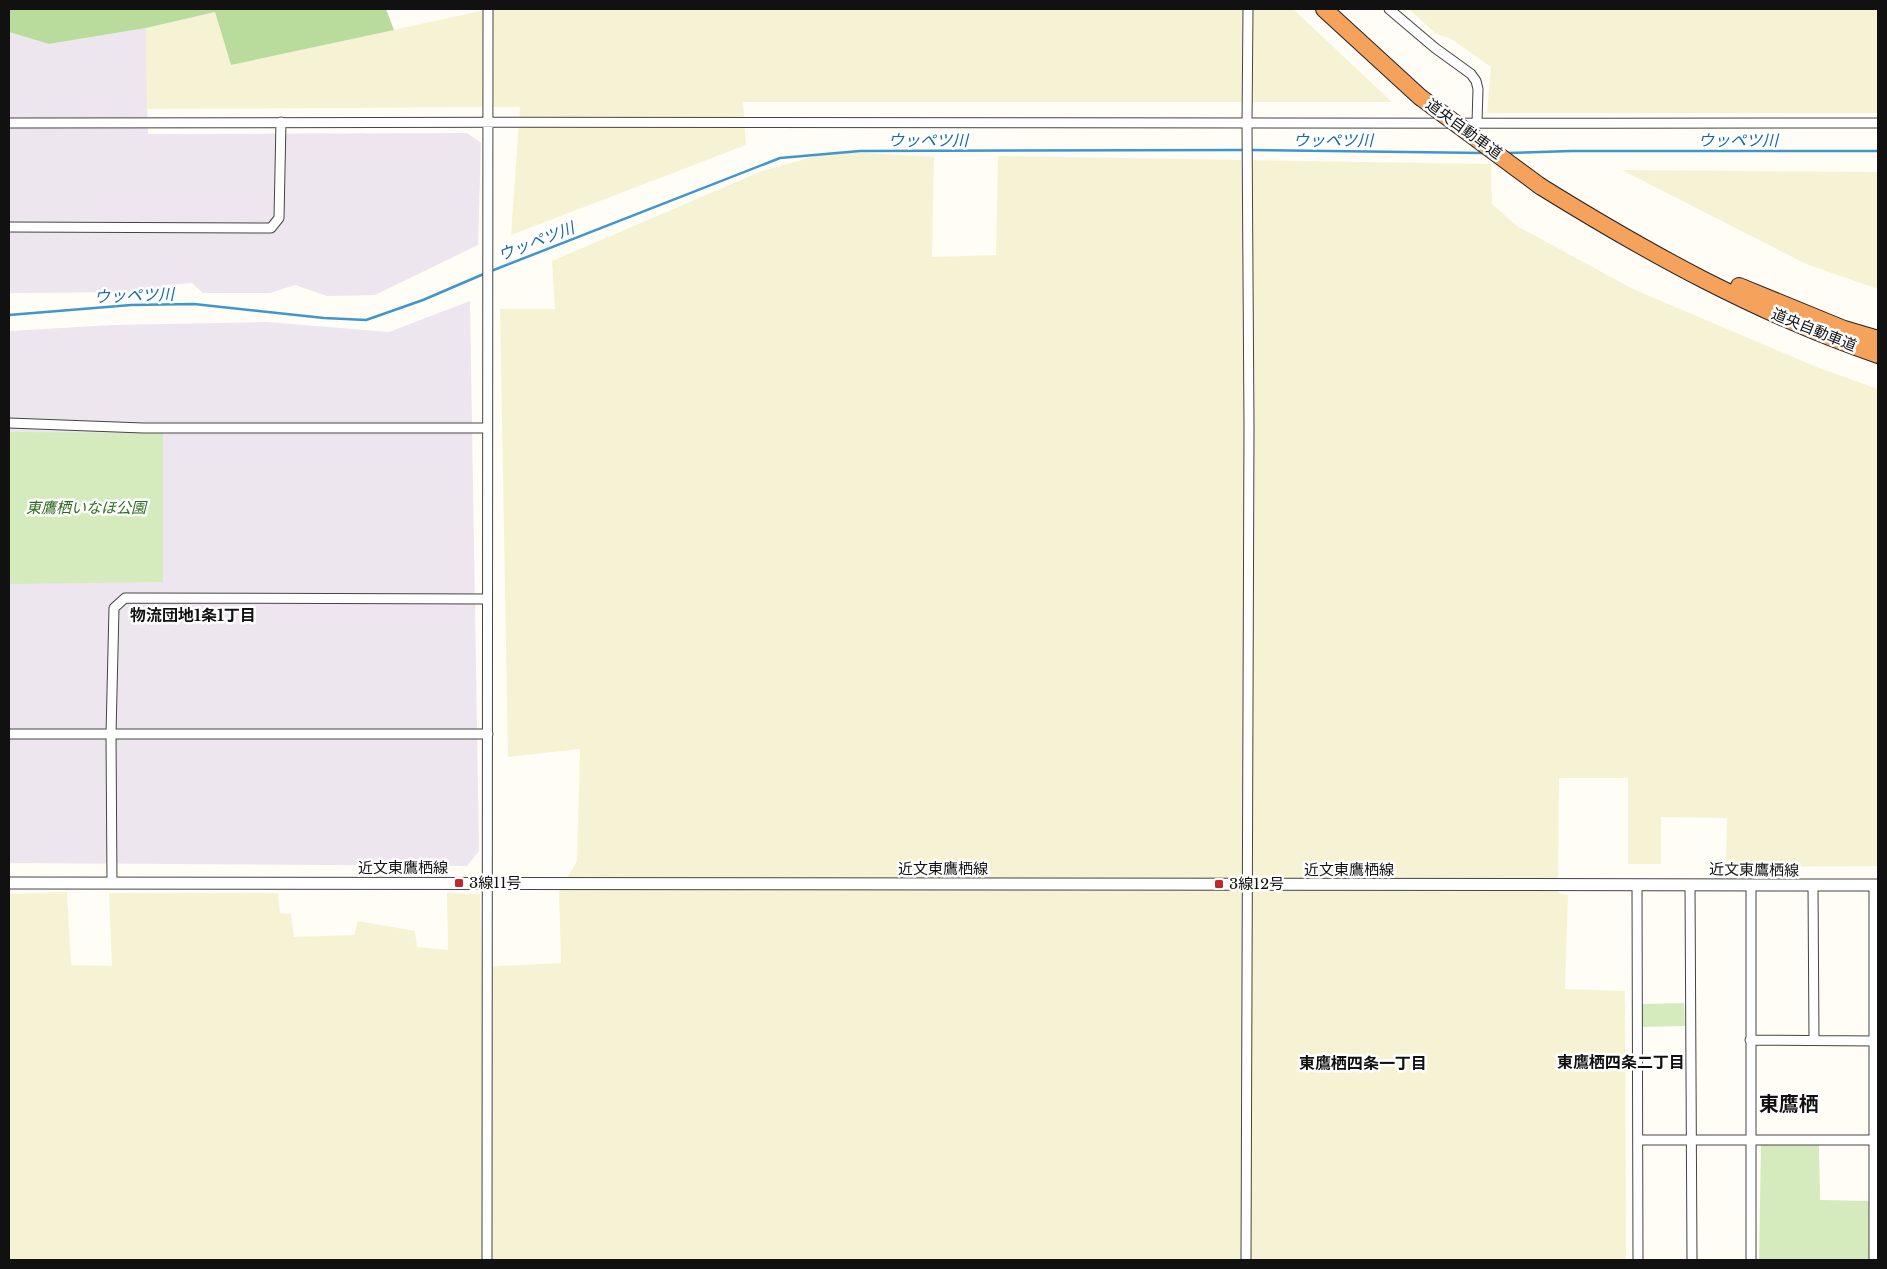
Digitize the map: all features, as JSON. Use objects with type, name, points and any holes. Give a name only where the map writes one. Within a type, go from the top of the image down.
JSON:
[{"type":"highway","name":"道央自動車道","points":[[1324,9],[1420,97],[1540,186],[1617,234],[1722,290],[1826,338],[1878,356]]},
{"type":"highway","name":"道央自動車道","points":[[1617,234],[1789,307],[1878,339]]},
{"type":"street","points":[[487,1260],[488,9]]},
{"type":"street","points":[[1246,1260],[1249,436],[1248,9]]},
{"type":"street","points":[[1389,9],[1435,48],[1471,74],[1476,81],[1478,89],[1477,123]]},
{"type":"street","points":[[9,227],[271,228],[279,218],[281,122]]},
{"type":"street","points":[[9,123],[1878,123]]},
{"type":"street","points":[[9,423],[143,428],[487,428]]},
{"type":"street","points":[[112,884],[114,608],[125,598],[488,599]]},
{"type":"street","points":[[9,734],[488,734]]},
{"type":"street","name":"近文東鷹栖線","points":[[9,883],[488,882],[556,884],[1876,885]]},
{"type":"street","points":[[1637,885],[1638,1260]]},
{"type":"street","points":[[1690,885],[1692,1260]]},
{"type":"street","points":[[1874,1260],[1877,1072],[1875,1041],[1876,885]]},
{"type":"street","points":[[1751,886],[1751,1260]]},
{"type":"street","points":[[1813,886],[1814,1040]]},
{"type":"street","points":[[1750,1040],[1875,1041]]},
{"type":"street","points":[[1638,1140],[1876,1140]]},
{"type":"shaded area","points":[[490,9],[1293,9],[1392,102],[743,102],[746,145],[511,235],[520,107],[147,109],[146,28],[215,12],[231,65]]},
{"type":"shaded area","points":[[1409,9],[1878,9],[1878,113],[1487,113],[1491,67],[1450,38],[1436,34]]},
{"type":"shaded area","points":[[146,28],[148,134],[467,133],[481,143],[478,245],[375,295],[327,296],[295,285],[270,293],[203,293],[192,283],[166,285],[153,292],[9,293],[9,32],[49,44]]},
{"type":"shaded area","points":[[834,151],[934,157],[932,257],[996,255],[998,156],[1491,164],[1492,204],[1517,226],[1633,289],[1819,368],[1878,389],[1878,866],[1726,867],[1727,818],[1661,817],[1661,864],[1628,864],[1628,778],[1559,778],[1558,893],[1568,895],[1565,989],[1625,991],[1626,1260],[9,1260],[9,894],[67,892],[71,965],[112,966],[109,893],[278,893],[280,913],[291,914],[294,937],[354,935],[358,921],[415,931],[417,947],[448,950],[447,893],[480,894],[482,967],[561,963],[559,892],[577,861],[580,749],[508,757],[500,309],[555,309],[552,261],[762,171]]},
{"type":"shaded area","points":[[1622,170],[1878,172],[1878,289],[1806,264]]},
{"type":"shaded area","points":[[470,301],[479,851],[467,866],[9,863],[9,331],[113,325],[267,322],[389,332]]},
{"type":"green space","points":[[9,9],[386,9],[394,30],[231,65],[215,12],[146,28],[49,44],[9,32]]},
{"type":"green space","name":"東鷹栖いなほ公園","points":[[9,432],[163,433],[163,582],[9,584]]},
{"type":"green space","points":[[1684,1003],[1685,1026],[1642,1027],[1642,1004]]},
{"type":"green space","points":[[1761,1145],[1819,1145],[1820,1200],[1870,1201],[1870,1260],[1759,1260]]},
{"type":"waterway","name":"ウッペツ川","points":[[9,315],[131,305],[194,304],[324,318],[366,320],[423,300],[486,273],[780,158],[860,151],[1244,150]]},
{"type":"waterway","name":"ウッペツ川","points":[[1250,150],[1484,153]]},
{"type":"waterway","name":"ウッペツ川","points":[[1507,153],[1571,151],[1878,151]]},
{"type":"place","name":"3線11号","points":[[459,883]]},
{"type":"place","name":"3線12号","points":[[1219,884]]},
{"type":"district","name":"物流団地1条1丁目","points":[[193,615]]},
{"type":"district","name":"東鷹栖四条二丁目","points":[[1621,1062]]},
{"type":"district","name":"東鷹栖四条一丁目","points":[[1363,1063]]},
{"type":"district","name":"東鷹栖","points":[[1789,1104]]}]
